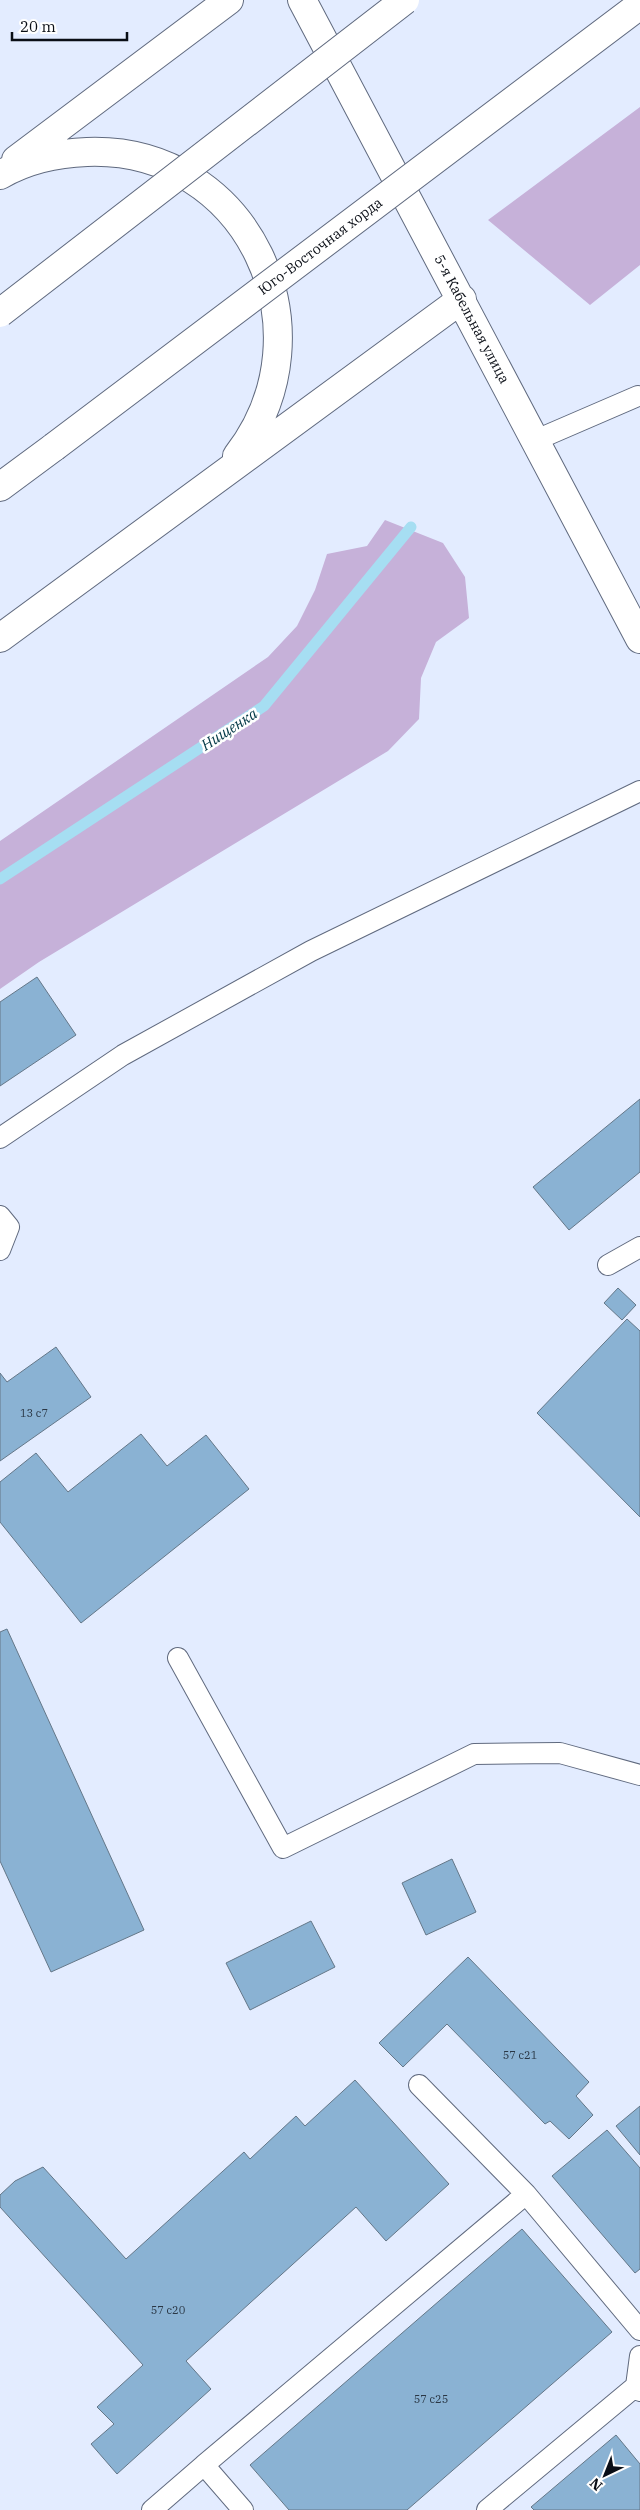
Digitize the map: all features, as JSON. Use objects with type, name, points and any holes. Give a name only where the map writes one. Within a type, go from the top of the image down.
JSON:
[{"type":"street","points":[[0,174],[229,0]]},
{"type":"street","name":"5-я Кабельная улица","points":[[302,0],[462,299],[640,639]]},
{"type":"street","points":[[0,313],[405,0]]},
{"type":"street","name":"Юго-Восточная хорда","points":[[0,487],[640,5]]},
{"type":"street","points":[[0,174],[38,159],[70,152],[102,151],[135,156],[166,166],[194,182],[220,202],[242,226],[259,254],[271,284],[278,316],[279,349],[277,365],[274,382],[264,412],[249,441],[229,467],[204,489]]},
{"type":"street","points":[[0,638],[462,299]]},
{"type":"lane","points":[[536,440],[638,396]]},
{"type":"lane","points":[[0,1138],[123,1055],[311,951],[640,791]]},
{"type":"lane","points":[[0,1216],[9,1227],[0,1250]]},
{"type":"lane","points":[[608,1265],[640,1247]]},
{"type":"lane","points":[[178,1658],[284,1848],[474,1754],[560,1753],[640,1775]]},
{"type":"lane","points":[[419,2085],[526,2194],[640,2330]]},
{"type":"lane","points":[[152,2510],[526,2194]]},
{"type":"lane","points":[[487,2510],[638,2388],[640,2356]]},
{"type":"lane","points":[[204,2465],[243,2510]]},
{"type":"shaded area","points":[[640,107],[640,265],[590,305],[488,220]]},
{"type":"shaded area","points":[[385,520],[443,543],[465,577],[469,618],[436,642],[421,678],[419,719],[388,751],[39,962],[0,989],[0,841],[268,657],[297,626],[315,590],[327,554],[367,546]]},
{"type":"building","points":[[37,977],[76,1035],[0,1086],[0,1002]]},
{"type":"building","points":[[640,1099],[640,1172],[569,1230],[533,1187]]},
{"type":"building","points":[[618,1288],[636,1305],[622,1320],[604,1303]]},
{"type":"building","points":[[627,1319],[640,1331],[640,1517],[537,1413]]},
{"type":"building","points":[[56,1347],[91,1397],[0,1461],[0,1373],[7,1382]]},
{"type":"building","points":[[141,1434],[167,1466],[206,1435],[249,1489],[81,1623],[0,1522],[0,1482],[36,1453],[68,1492]]},
{"type":"building","points":[[7,1629],[144,1930],[51,1972],[0,1861],[0,1632]]},
{"type":"building","points":[[452,1859],[476,1912],[426,1935],[402,1883]]},
{"type":"building","points":[[311,1921],[335,1967],[250,2010],[226,1963]]},
{"type":"building","points":[[468,1957],[589,2082],[576,2096],[593,2115],[569,2139],[550,2121],[545,2124],[447,2024],[403,2067],[379,2043]]},
{"type":"building","points":[[355,2080],[449,2184],[386,2241],[356,2207],[186,2361],[211,2389],[117,2474],[91,2444],[114,2424],[97,2407],[143,2365],[0,2207],[0,2195],[15,2181],[43,2167],[126,2259],[244,2152],[250,2159],[296,2116],[305,2126]]},
{"type":"building","points":[[640,2106],[640,2155],[616,2126]]},
{"type":"building","points":[[607,2130],[640,2168],[640,2269],[635,2273],[552,2176]]},
{"type":"building","points":[[522,2229],[612,2332],[407,2510],[289,2510],[250,2465]]},
{"type":"building","points":[[616,2435],[640,2464],[640,2510],[534,2510],[531,2507]]},
{"type":"waterway","name":"Нищенка","points":[[0,879],[264,706],[411,527]]}]
